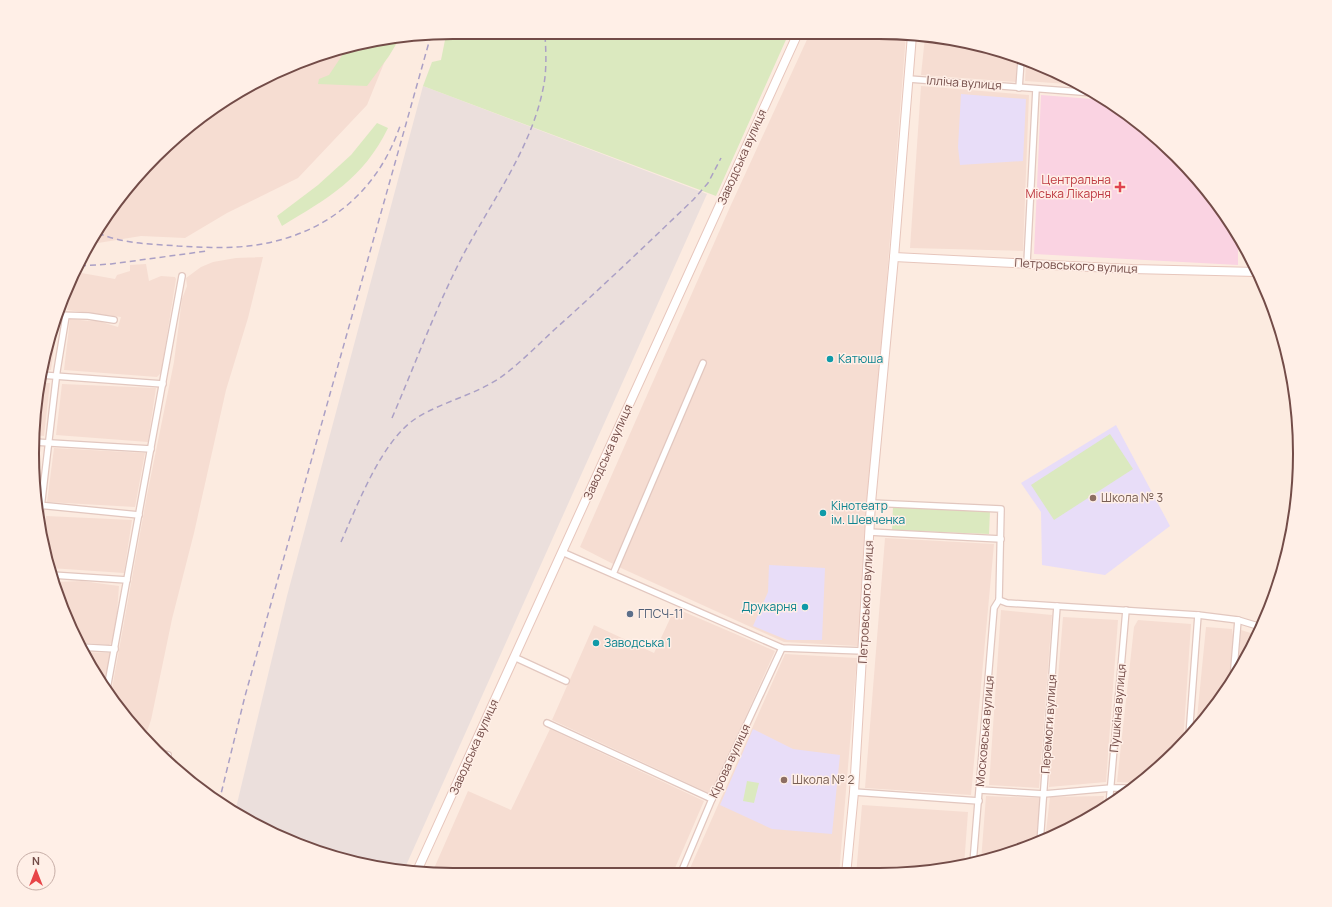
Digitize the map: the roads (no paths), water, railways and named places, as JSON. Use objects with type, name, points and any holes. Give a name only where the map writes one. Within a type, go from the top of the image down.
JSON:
[{"type":"main road","name":"Заводська вулиця","points":[[419,866],[795,39]]},
{"type":"main road","name":"Петровського вулиця","points":[[847,868],[854,792],[871,503],[894,257],[912,41]]},
{"type":"main road","name":"Петровського вулиця","points":[[894,257],[1132,269],[1251,272]]},
{"type":"street","name":"Ілліча вулиця","points":[[1019,88],[1020,64]]},
{"type":"street","name":"Ілліча вулиця","points":[[909,79],[1081,92]]},
{"type":"street","points":[[1027,263],[1036,89]]},
{"type":"street","points":[[109,684],[182,276]]},
{"type":"street","points":[[63,316],[88,316],[114,320]]},
{"type":"street","points":[[42,495],[56,376],[66,316]]},
{"type":"street","points":[[613,574],[703,363]]},
{"type":"street","points":[[47,375],[163,384]]},
{"type":"street","points":[[39,442],[152,449]]},
{"type":"street","name":"Московська вулиця","points":[[871,503],[1001,509],[999,600],[994,608],[974,857]]},
{"type":"street","points":[[43,505],[139,515]]},
{"type":"street","points":[[870,532],[1001,539]]},
{"type":"street","points":[[562,552],[782,648],[863,651]]},
{"type":"street","points":[[57,575],[127,580]]},
{"type":"street","points":[[999,600],[1007,603],[1198,615],[1238,620],[1255,625]]},
{"type":"street","name":"Перемоги вулиця","points":[[1041,834],[1057,606]]},
{"type":"street","name":"Пушкіна вулиця","points":[[1110,797],[1126,610]]},
{"type":"street","points":[[1190,727],[1198,615]]},
{"type":"street","points":[[1234,666],[1238,620]]},
{"type":"street","points":[[88,647],[115,649]]},
{"type":"street","name":"Кірова вулиця","points":[[683,868],[712,799],[782,648]]},
{"type":"street","points":[[514,657],[566,681]]},
{"type":"street","points":[[548,723],[712,799]]},
{"type":"street","points":[[980,790],[1044,794],[1123,788]]},
{"type":"street","points":[[854,792],[979,801]]},
{"type":"railway","points":[[392,418],[432,322],[458,265],[518,158],[537,113],[545,75],[545,39]]},
{"type":"railway","points":[[220,796],[245,696],[430,40]]},
{"type":"railway","points":[[102,235],[138,243],[222,248],[248,246],[275,241],[300,233],[323,222],[344,208],[362,191],[378,171],[391,148],[401,123]]},
{"type":"railway","points":[[341,542],[371,476],[391,443],[403,429],[426,412],[487,386],[515,366],[607,282],[693,200],[708,183],[721,158]]},
{"type":"railway","points":[[84,266],[111,264],[207,251]]},
{"type":"place","name":"Центральна Міська Лікарня","points":[[1120,187]]},
{"type":"place","name":"Катюша","points":[[830,359]]},
{"type":"place","name":"Школа № 3","points":[[1093,498]]},
{"type":"place","name":"Кінотеатр ім. Шевченка","points":[[823,513]]},
{"type":"place","name":"Друкарня","points":[[805,607]]},
{"type":"place","name":"ГПСЧ-11","points":[[630,614]]},
{"type":"place","name":"Заводська 1","points":[[596,643]]},
{"type":"place","name":"Школа № 2","points":[[784,780]]}]
